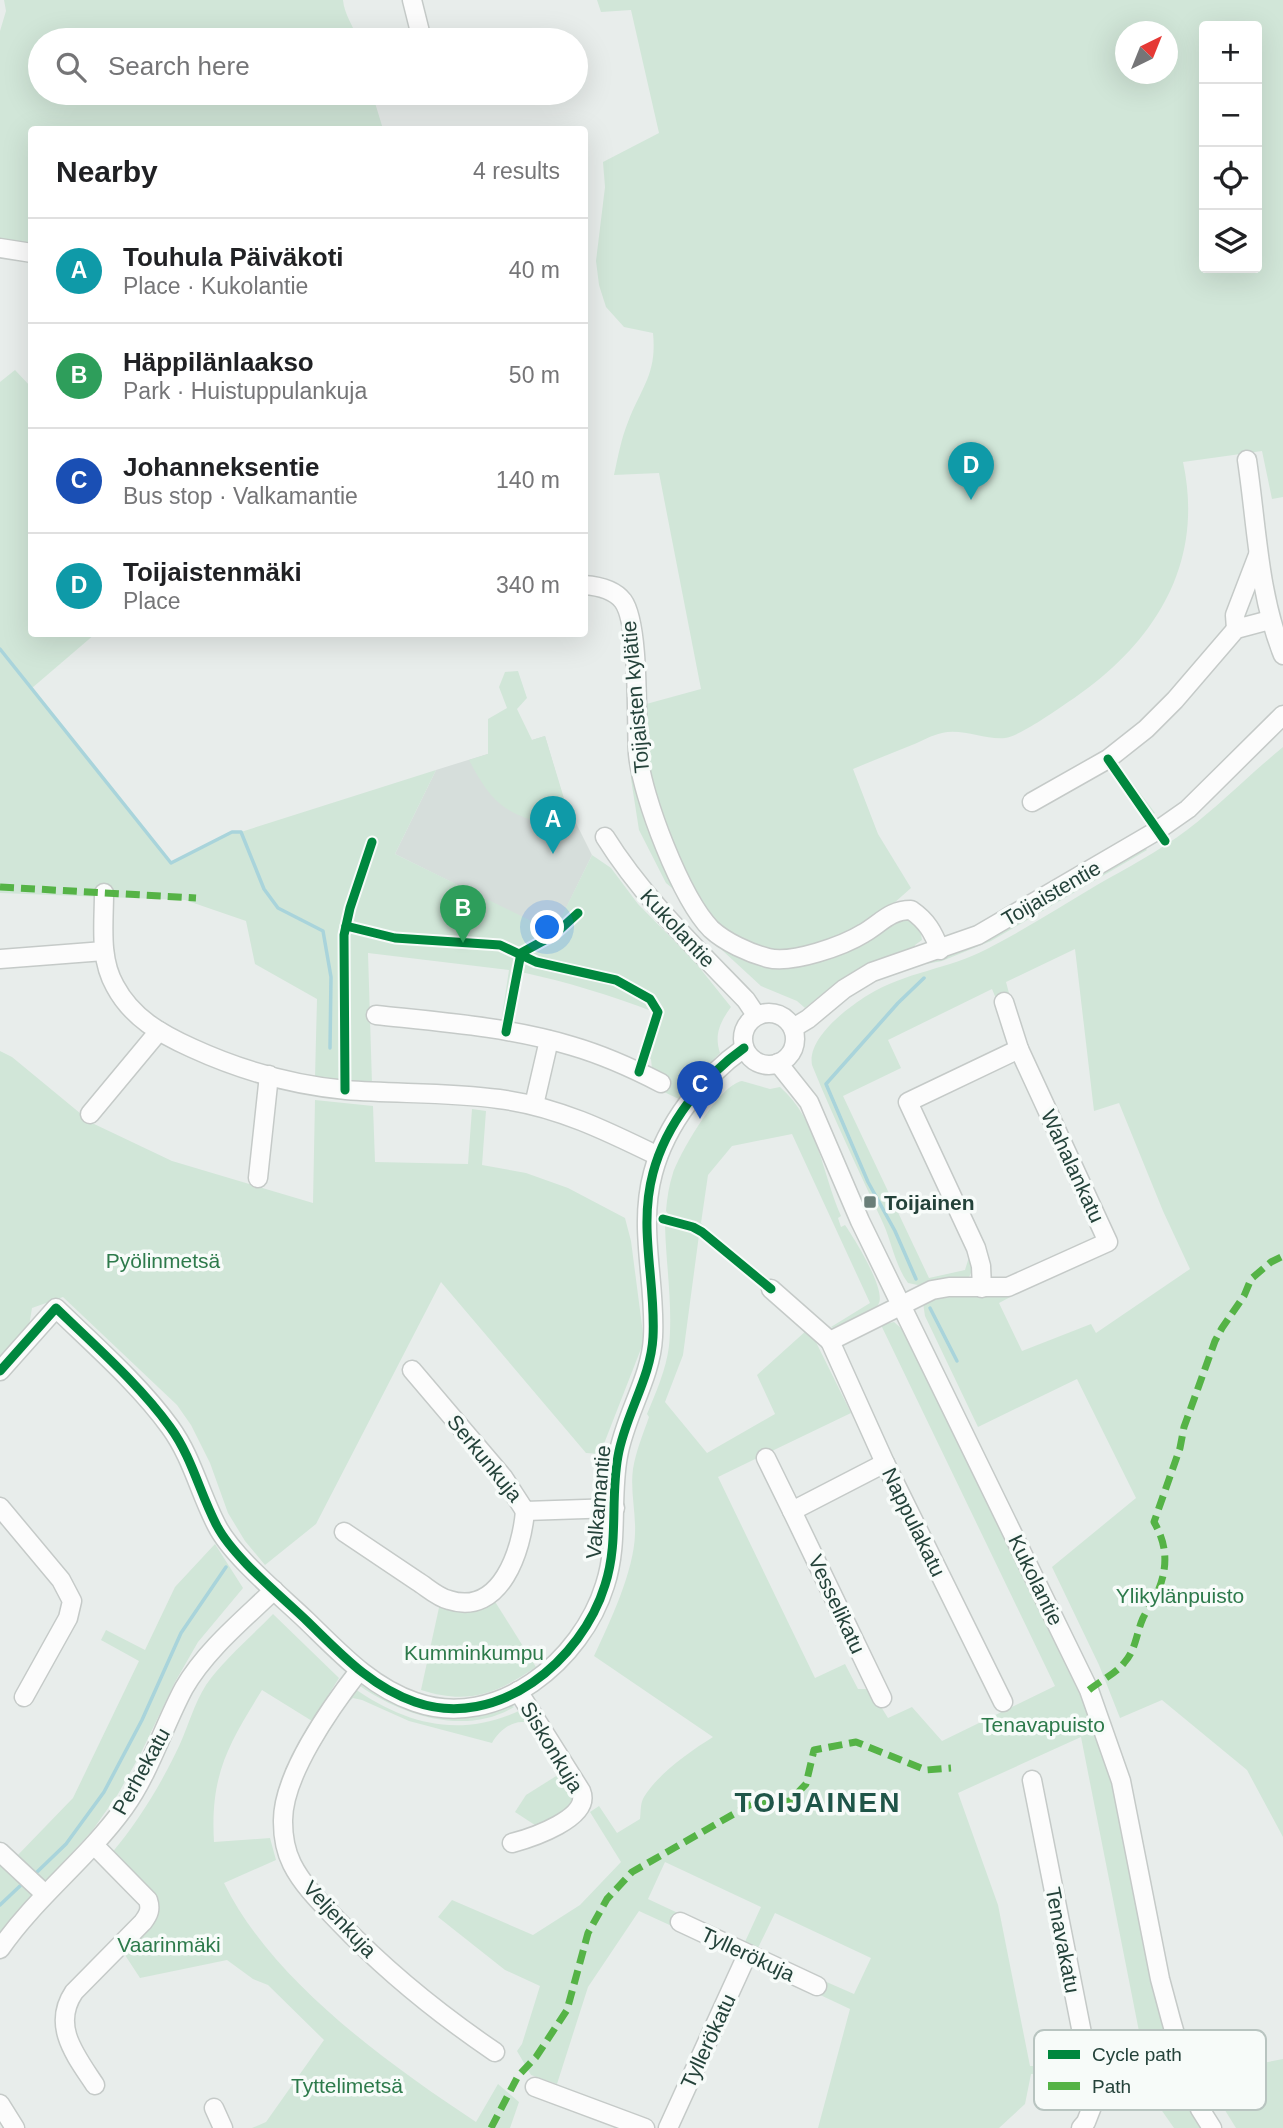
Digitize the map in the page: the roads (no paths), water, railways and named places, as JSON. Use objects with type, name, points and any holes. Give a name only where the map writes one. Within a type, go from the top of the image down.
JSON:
[{"type":"street","points":[[412,0],[419,28]]},
{"type":"street","points":[[0,248],[28,252]]},
{"type":"street","points":[[1247,460],[1255,510],[1258,555],[1270,620],[1283,655]]},
{"type":"street","points":[[1236,629],[1235,615],[1258,555]]},
{"type":"street","name":"Toijaisten kylätie","points":[[588,586],[610,591],[622,600],[625,606],[632,632],[639,756],[646,796],[690,899],[712,929],[735,945],[770,958],[801,957],[845,942],[892,913],[911,910],[924,919],[940,950]]},
{"type":"street","points":[[1032,802],[1082,775],[1137,737],[1175,700],[1236,629],[1270,620]]},
{"type":"street","name":"Toijaistentie","points":[[793,1028],[844,989],[872,972],[965,941],[990,929],[1158,830],[1188,809],[1283,715]]},
{"type":"street","name":"Kukolantie","points":[[605,837],[647,896],[746,1000],[756,1015]]},
{"type":"street","points":[[104,893],[104,951],[108,969],[121,996],[143,1020],[206,1055],[299,1083],[345,1090],[469,1095],[534,1105],[595,1126],[659,1156]]},
{"type":"street","points":[[0,959],[104,951]]},
{"type":"street","name":"Wahalankatu","points":[[901,1305],[932,1290],[943,1288],[1008,1287],[1108,1242],[1019,1049],[1004,1002]]},
{"type":"street","points":[[770,1012],[777,1014],[784,1017],[793,1028],[795,1040],[792,1051],[778,1063],[758,1063],[744,1048],[744,1030],[756,1015],[770,1012]]},
{"type":"street","points":[[376,1015],[549,1040],[595,1053],[661,1083]]},
{"type":"street","points":[[90,1114],[159,1031]]},
{"type":"street","points":[[534,1105],[549,1040]]},
{"type":"street","name":"Valkamantie","points":[[0,1371],[56,1308],[136,1389],[172,1430],[224,1537],[274,1590],[359,1671],[392,1692],[419,1704],[433,1706],[475,1706],[518,1691],[555,1666],[571,1650],[594,1614],[607,1581],[614,1547],[616,1471],[621,1439],[642,1383],[653,1342],[646,1207],[659,1156],[673,1128],[702,1085],[728,1059],[744,1048]]},
{"type":"street","points":[[982,1288],[981,1266],[976,1248],[908,1102],[1019,1049]]},
{"type":"street","name":"Kukolantie","points":[[778,1063],[792,1077],[809,1102],[860,1221],[1073,1653],[1105,1733],[1126,1804],[1160,1979],[1174,2030]]},
{"type":"street","points":[[258,1178],[269,1075]]},
{"type":"street","name":"Nappulakatu","points":[[771,1289],[830,1341],[885,1463],[1003,1702]]},
{"type":"street","points":[[830,1341],[901,1305]]},
{"type":"street","name":"Serkunkuja","points":[[412,1370],[503,1477],[526,1511],[615,1508]]},
{"type":"street","name":"Vesselikatu","points":[[766,1458],[882,1698]]},
{"type":"street","points":[[792,1511],[885,1463]]},
{"type":"street","points":[[0,1507],[61,1580],[72,1601],[68,1618],[24,1697]]},
{"type":"street","points":[[344,1532],[442,1598],[465,1603],[486,1596],[505,1578],[522,1538],[526,1511]]},
{"type":"street","name":"Perhekatu","points":[[0,1948],[45,1894],[94,1845],[127,1804],[185,1686],[229,1632],[274,1590]]},
{"type":"street","name":"Veljenkuja","points":[[359,1671],[300,1762],[288,1789],[283,1820],[291,1862],[304,1883],[359,1943],[446,2018],[495,2052]]},
{"type":"street","name":"Siskonkuja","points":[[512,1843],[537,1837],[581,1808],[584,1801],[581,1791],[518,1691]]},
{"type":"street","name":"Tenavakatu","points":[[1032,1780],[1081,2030]]},
{"type":"street","points":[[94,1845],[149,1904],[149,1914],[74,1992],[64,2012],[66,2032],[72,2050],[95,2085]]},
{"type":"street","points":[[0,1852],[45,1894]]},
{"type":"street","name":"Tyllerökuja","points":[[680,1922],[817,1986]]},
{"type":"street","name":"Tyllerökatu","points":[[668,2128],[747,1955]]},
{"type":"street","points":[[535,2087],[645,2128]]},
{"type":"street","points":[[0,2104],[15,2128]]},
{"type":"street","points":[[214,2108],[223,2128]]},
{"type":"street","name":"Kukolantie","points":[[1201,2110],[1212,2128]]},
{"type":"waterway","points":[[0,649],[171,863],[232,832],[241,832],[264,889],[278,908],[323,931],[331,977],[330,1048]]},
{"type":"waterway","points":[[916,1279],[895,1231],[868,1182],[826,1084],[898,1003],[924,978]]},
{"type":"waterway","points":[[930,1308],[957,1361]]},
{"type":"waterway","points":[[37,1872],[66,1844],[104,1792],[142,1720],[181,1633],[226,1567]]},
{"type":"waterway","points":[[0,1905],[20,1886]]},
{"type":"place","name":"Toijaistenmäki","points":[[971,500]]},
{"type":"place","name":"Touhula Päiväkoti","points":[[553,854]]},
{"type":"place","name":"Häppilänlaakso","points":[[463,943]]},
{"type":"place","name":"Johanneksentie","points":[[700,1119]]},
{"type":"place","name":"Toijainen","points":[[870,1202]]},
{"type":"district","name":"TOIJAINEN","points":[[818,1802]]},
{"type":"park label","name":"Pyölinmetsä","points":[[163,1260]]},
{"type":"park label","name":"Ylikylänpuisto","points":[[1180,1595]]},
{"type":"park label","name":"Kumminkumpu","points":[[474,1652]]},
{"type":"park label","name":"Tenavapuisto","points":[[1043,1724]]},
{"type":"park label","name":"Vaarinmäki","points":[[169,1944]]},
{"type":"park label","name":"Tyttelimetsä","points":[[347,2085]]}]
